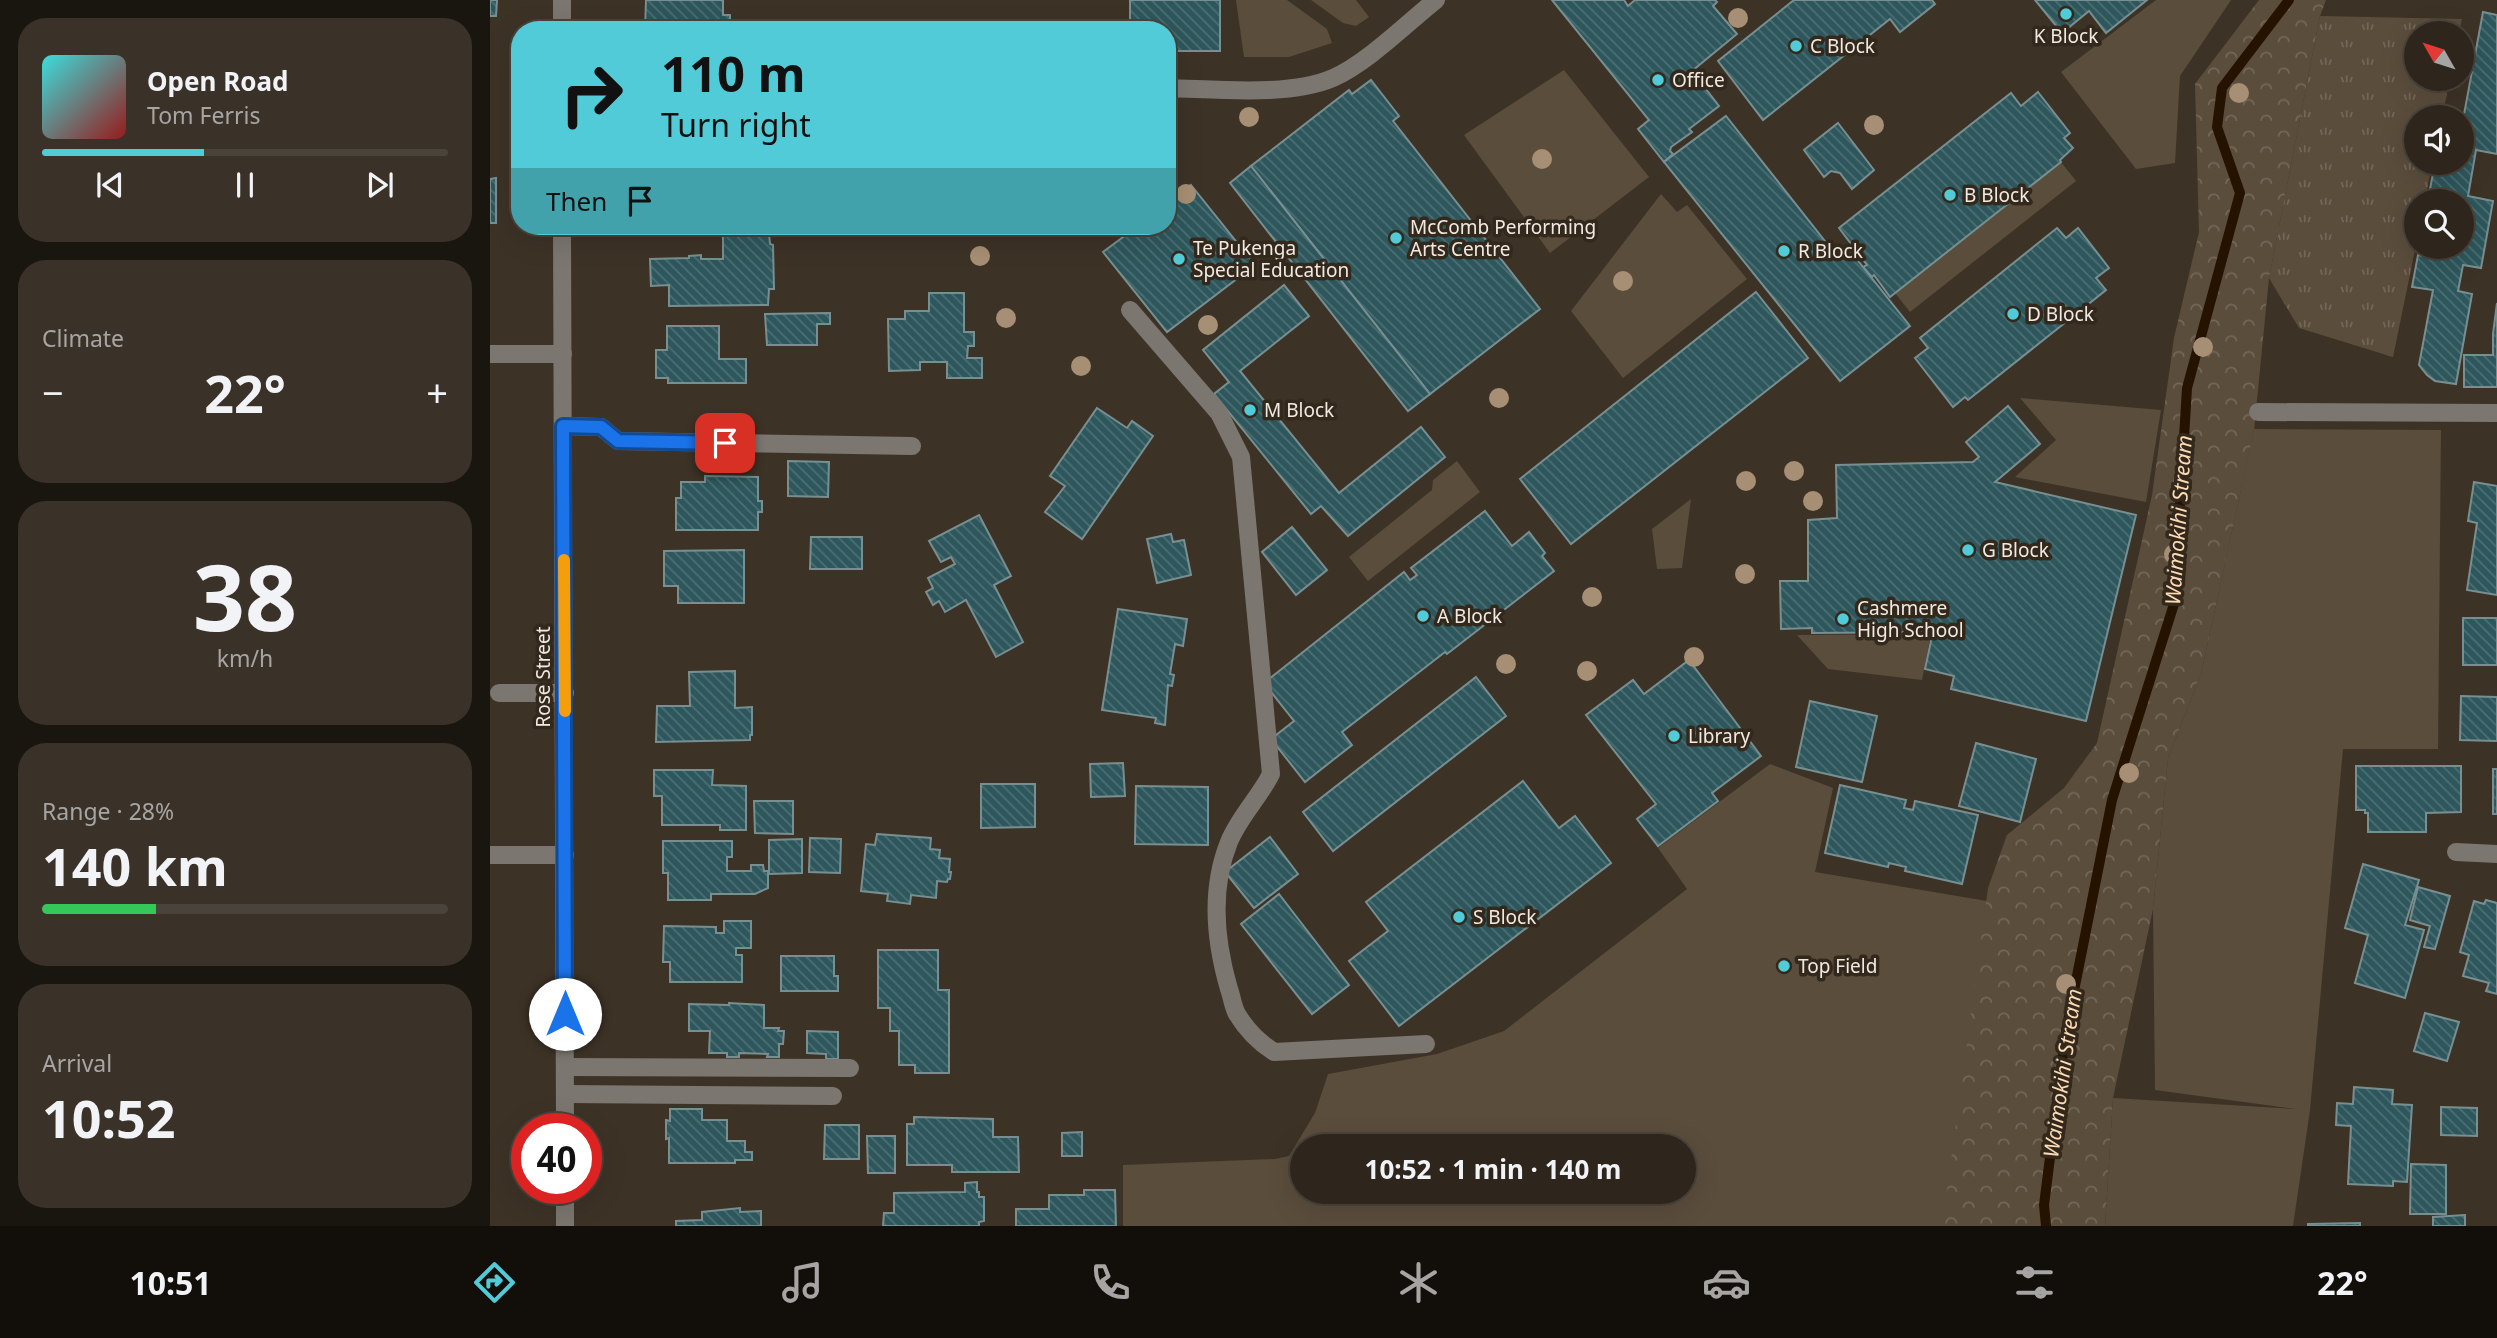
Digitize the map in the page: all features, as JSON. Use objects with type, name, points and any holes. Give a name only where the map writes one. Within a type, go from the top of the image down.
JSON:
[{"type":"street","points":[[562,0],[562,21]]},
{"type":"street","points":[[1176,88],[1288,88],[1316,84],[1349,69],[1436,0]]},
{"type":"street","name":"Rose Street","points":[[562,235],[565,1113]]},
{"type":"street","points":[[1130,310],[1219,412],[1241,457],[1271,774],[1263,791],[1229,842],[1216,895],[1220,959],[1237,1013],[1260,1042],[1274,1052],[1426,1044]]},
{"type":"street","points":[[490,354],[563,354]]},
{"type":"street","points":[[2258,412],[2497,413]]},
{"type":"street","points":[[563,426],[601,427],[618,441],[912,446]]},
{"type":"street","points":[[499,693],[565,693]]},
{"type":"street","points":[[2456,852],[2497,854]]},
{"type":"street","points":[[490,855],[565,855]]},
{"type":"street","points":[[565,1067],[850,1068]]},
{"type":"street","points":[[565,1094],[833,1096]]},
{"type":"street","points":[[565,1204],[565,1226]]},
{"type":"green space","points":[[1236,0],[1287,0],[1327,29],[1332,43],[1289,57],[1244,57]]},
{"type":"green space","points":[[1311,0],[1356,0],[1369,17],[1356,26],[1343,23]]},
{"type":"green space","points":[[2156,0],[2231,0],[2180,76],[2175,163],[2136,169],[2061,72]]},
{"type":"green space","points":[[2259,0],[2326,0],[2320,16],[2269,278],[2254,430],[2201,674],[2168,758],[2153,909],[2113,1098],[2105,1226],[1942,1226],[1988,888],[2007,835],[2064,788],[2097,743],[2152,495],[2174,338],[2199,232],[2195,84]]},
{"type":"green space","points":[[2320,16],[2462,19],[2404,21],[2404,91],[2447,91],[2445,105],[2404,105],[2404,175],[2430,175],[2427,189],[2404,189],[2404,259],[2413,259],[2393,357],[2299,328],[2269,278]]},
{"type":"green space","points":[[1564,70],[1649,177],[1550,253],[1464,135]]},
{"type":"green space","points":[[2061,162],[2076,181],[1910,312],[1895,293]]},
{"type":"green space","points":[[1661,194],[1677,212],[1687,205],[1747,279],[1623,378],[1571,311]]},
{"type":"green space","points":[[2020,398],[2161,410],[2146,502],[2015,477],[2056,440]]},
{"type":"green space","points":[[2254,429],[2441,430],[2438,749],[2343,749],[2310,1110],[2293,1226],[2105,1226],[2113,1098],[2295,1109],[2155,1090],[2153,909],[2168,758],[2201,674]]},
{"type":"green space","points":[[1457,461],[1480,492],[1368,581],[1349,557],[1432,490],[1433,480]]},
{"type":"green space","points":[[1691,499],[1682,568],[1657,569],[1652,529]]},
{"type":"green space","points":[[1931,634],[1922,680],[1828,669],[1797,635]]},
{"type":"green space","name":"Top Field","points":[[1770,764],[1833,788],[1815,872],[1987,901],[1972,1020],[1956,1226],[1123,1226],[1123,1165],[1275,1159],[1290,1154],[1290,1204],[1696,1204],[1696,1134],[1302,1134],[1315,1113],[1328,1074],[1437,1054],[1504,1031],[1687,889],[1658,848]]},
{"type":"building","points":[[490,0],[497,0],[496,16],[490,16]]},
{"type":"building","points":[[646,0],[723,0],[723,15],[730,15],[730,21],[645,21]]},
{"type":"building","points":[[1130,0],[1220,0],[1220,51],[1176,51],[1176,21],[1130,21]]},
{"type":"building","name":"Office","points":[[1552,0],[1624,0],[1628,6],[1635,0],[1715,0],[1717,2],[1713,6],[1737,34],[1692,71],[1719,106],[1689,129],[1692,132],[1671,147],[1673,154],[1664,162],[1638,129],[1649,120]]},
{"type":"building","name":"C Block","points":[[1794,0],[1932,0],[1935,4],[1900,32],[1890,19],[1763,120],[1718,61]]},
{"type":"building","name":"K Block","points":[[2035,0],[2147,0],[2106,33],[2089,11],[2062,33]]},
{"type":"building","points":[[2483,12],[2497,15],[2497,154],[2476,150],[2474,162],[2474,105],[2466,105],[2468,91],[2474,91],[2474,60]]},
{"type":"building","name":"McComb Performing Arts Centre","points":[[1371,80],[1399,116],[1393,121],[1540,309],[1430,394],[1251,166],[1349,90],[1352,94]]},
{"type":"building","name":"B Block","points":[[2038,92],[2070,133],[2064,138],[2073,148],[2061,162],[1890,297],[1874,275],[1872,277],[1863,267],[1867,265],[1839,228],[2011,93],[2021,106]]},
{"type":"building","name":"R Block","points":[[1726,116],[1836,255],[1847,247],[1910,326],[1840,381],[1664,162]]},
{"type":"building","points":[[1838,123],[1874,170],[1852,189],[1840,173],[1831,171],[1824,177],[1804,150]]},
{"type":"building","points":[[1251,166],[1430,394],[1408,411],[1230,183]]},
{"type":"building","points":[[2433,175],[2472,175],[2469,189],[2430,189]]},
{"type":"building","points":[[496,178],[496,223],[490,223],[490,179]]},
{"type":"building","name":"Te Pukenga Special Education","points":[[1191,185],[1255,265],[1167,332],[1103,252],[1126,235],[1176,235],[1176,196]]},
{"type":"building","points":[[2474,197],[2493,201],[2481,268],[2463,265],[2458,291],[2472,294],[2456,384],[2435,381],[2419,365],[2433,290],[2412,287],[2417,259],[2474,259]]},
{"type":"building","name":"D Block","points":[[2057,228],[2066,238],[2078,228],[2109,268],[2096,278],[2106,290],[1968,400],[1965,397],[1953,407],[1915,358],[1928,348],[1920,338]]},
{"type":"building","points":[[723,235],[769,235],[770,244],[773,245],[774,289],[769,289],[768,305],[669,306],[669,285],[651,286],[650,259],[701,255],[701,259],[723,259]]},
{"type":"building","name":"M Block","points":[[1284,285],[1309,316],[1240,371],[1339,493],[1421,427],[1445,457],[1348,536],[1321,506],[1311,514],[1214,394],[1229,382],[1203,350]]},
{"type":"building","points":[[1756,292],[1808,358],[1571,544],[1520,479]]},
{"type":"building","points":[[929,293],[964,293],[964,332],[974,332],[974,346],[968,346],[967,358],[982,358],[982,378],[947,378],[947,362],[920,362],[920,370],[889,371],[888,319],[905,319],[905,311],[929,311]]},
{"type":"building","points":[[2497,303],[2497,387],[2464,387],[2464,355],[2493,355]]},
{"type":"building","points":[[830,313],[830,324],[817,324],[817,345],[767,345],[765,314]]},
{"type":"building","points":[[667,326],[719,326],[719,359],[746,359],[746,383],[668,383],[668,378],[656,378],[656,350],[667,350]]},
{"type":"building","name":"G Block","points":[[2008,406],[2040,444],[1995,482],[2136,515],[2086,721],[1951,689],[1954,676],[1925,669],[1933,632],[1812,633],[1812,628],[1781,629],[1780,581],[1808,581],[1808,520],[1837,518],[1836,465],[1973,462],[1979,457],[1966,442]]},
{"type":"building","points":[[1097,408],[1127,428],[1132,421],[1153,436],[1082,539],[1045,512],[1065,486],[1050,476]]},
{"type":"building","points":[[788,461],[829,462],[828,497],[788,496]]},
{"type":"building","points":[[705,476],[758,477],[758,501],[762,501],[762,512],[758,512],[758,530],[676,530],[676,498],[681,498],[681,482],[705,482]]},
{"type":"building","points":[[2474,482],[2497,486],[2497,595],[2467,590],[2477,523],[2468,521]]},
{"type":"building","name":"A Block","points":[[1485,511],[1512,546],[1529,532],[1545,553],[1542,556],[1554,571],[1342,732],[1352,745],[1305,782],[1271,739],[1294,721],[1264,683],[1404,572],[1410,580],[1417,575],[1411,568]]},
{"type":"building","points":[[979,515],[1011,576],[994,585],[1023,642],[996,657],[966,600],[945,612],[939,601],[933,605],[926,592],[933,588],[928,578],[955,564],[951,557],[941,562],[929,541]]},
{"type":"building","points":[[1292,527],[1327,570],[1296,595],[1262,552]]},
{"type":"building","points":[[1171,534],[1173,542],[1184,540],[1191,575],[1157,583],[1147,539]]},
{"type":"building","points":[[811,537],[862,537],[862,569],[810,569]]},
{"type":"building","points":[[744,550],[744,603],[678,603],[678,586],[664,586],[664,551]]},
{"type":"building","points":[[1118,609],[1187,619],[1183,646],[1175,644],[1170,674],[1174,675],[1172,686],[1168,685],[1165,725],[1155,723],[1156,718],[1102,710]]},
{"type":"building","points":[[2463,618],[2497,618],[2497,665],[2463,665]]},
{"type":"building","name":"Library","points":[[1689,660],[1761,756],[1712,793],[1718,801],[1658,846],[1637,819],[1656,804],[1586,715],[1633,680],[1644,694]]},
{"type":"building","points":[[735,671],[735,708],[752,707],[750,740],[656,742],[657,706],[690,706],[689,672]]},
{"type":"building","name":"A Block","points":[[1476,677],[1506,716],[1333,851],[1303,812]]},
{"type":"building","points":[[2461,696],[2497,697],[2497,741],[2460,740]]},
{"type":"building","points":[[1810,701],[1877,716],[1862,782],[1796,767]]},
{"type":"building","points":[[1976,743],[2036,759],[2020,822],[1959,806]]},
{"type":"building","points":[[1123,763],[1125,796],[1091,797],[1090,764]]},
{"type":"building","points":[[2356,766],[2461,766],[2461,812],[2426,813],[2426,832],[2368,832],[2368,813],[2365,813],[2365,810],[2356,810]]},
{"type":"building","points":[[2493,769],[2497,769],[2497,814],[2493,814]]},
{"type":"building","points":[[654,770],[713,770],[712,785],[746,786],[746,830],[720,830],[720,825],[662,825],[662,796],[654,796]]},
{"type":"building","name":"S Block","points":[[1523,781],[1559,828],[1575,816],[1611,863],[1399,1026],[1349,961],[1388,931],[1366,902]]},
{"type":"building","points":[[981,784],[1035,784],[1035,827],[981,828]]},
{"type":"building","points":[[1840,785],[1906,800],[1904,808],[1913,810],[1915,801],[1978,815],[1962,884],[1905,871],[1906,867],[1889,863],[1888,867],[1825,853]]},
{"type":"building","points":[[1136,786],[1208,787],[1208,845],[1135,844]]},
{"type":"building","points":[[754,801],[793,801],[793,834],[755,833]]},
{"type":"building","points":[[877,834],[931,838],[930,849],[940,850],[939,858],[950,859],[950,879],[947,882],[937,881],[936,898],[911,895],[910,904],[887,901],[888,894],[861,891],[866,844],[875,845]]},
{"type":"building","points":[[1270,837],[1298,874],[1254,908],[1225,872]]},
{"type":"building","points":[[810,838],[841,839],[840,873],[809,872]]},
{"type":"building","points":[[802,839],[802,873],[769,874],[769,840]]},
{"type":"building","points":[[663,841],[732,841],[732,857],[727,857],[727,871],[751,871],[751,865],[763,865],[764,871],[768,871],[768,888],[755,894],[711,894],[711,900],[668,900],[668,873],[663,873]]},
{"type":"building","points":[[2363,864],[2419,880],[2405,925],[2424,930],[2405,998],[2355,983],[2368,935],[2345,928]]},
{"type":"building","points":[[2418,887],[2450,896],[2435,949],[2424,947],[2430,926],[2410,920]]},
{"type":"building","points":[[1279,894],[1349,985],[1312,1014],[1241,924]]},
{"type":"building","points":[[2486,900],[2497,903],[2497,994],[2486,991],[2489,983],[2463,976],[2469,955],[2460,952],[2474,901],[2484,904]]},
{"type":"building","points":[[724,921],[751,921],[751,948],[736,948],[736,955],[742,955],[742,982],[670,982],[670,962],[663,962],[664,926],[716,927],[716,933],[724,933]]},
{"type":"building","points":[[878,950],[938,950],[938,990],[949,990],[949,1073],[915,1073],[915,1065],[899,1065],[899,1031],[890,1031],[890,1008],[878,1008]]},
{"type":"building","points":[[781,956],[834,956],[834,976],[838,976],[838,991],[781,991]]},
{"type":"building","points":[[689,1004],[764,1005],[764,1028],[779,1028],[778,1031],[784,1031],[783,1044],[779,1044],[779,1057],[739,1053],[739,1057],[727,1057],[727,1053],[709,1053],[710,1031],[689,1031]]},
{"type":"building","points":[[2425,1013],[2459,1022],[2447,1061],[2414,1051]]},
{"type":"building","points":[[807,1031],[838,1032],[838,1059],[826,1059],[826,1054],[807,1053]]},
{"type":"building","points":[[2354,1087],[2393,1090],[2392,1104],[2412,1105],[2407,1182],[2393,1181],[2393,1186],[2348,1184],[2351,1126],[2336,1125],[2337,1103],[2353,1104]]},
{"type":"building","points":[[2441,1107],[2477,1108],[2477,1136],[2441,1135]]},
{"type":"building","points":[[670,1109],[702,1109],[702,1120],[727,1120],[727,1141],[745,1141],[745,1152],[752,1152],[752,1160],[735,1160],[735,1163],[669,1163],[666,1120],[670,1121]]},
{"type":"building","points":[[914,1117],[993,1119],[993,1137],[1018,1137],[1019,1172],[952,1172],[952,1165],[907,1165],[907,1124],[914,1124]]},
{"type":"building","points":[[825,1125],[859,1125],[859,1159],[824,1159]]},
{"type":"building","points":[[1082,1132],[1082,1156],[1062,1156],[1062,1133]]},
{"type":"building","points":[[867,1136],[895,1136],[895,1173],[868,1173]]},
{"type":"building","points":[[2411,1164],[2446,1165],[2446,1214],[2410,1214]]},
{"type":"building","points":[[977,1182],[979,1197],[984,1197],[984,1221],[979,1222],[979,1226],[883,1226],[884,1213],[894,1213],[894,1193],[965,1192],[965,1183]]},
{"type":"building","points":[[1084,1190],[1115,1190],[1116,1226],[1016,1226],[1016,1209],[1049,1209],[1049,1195],[1084,1195]]},
{"type":"building","points":[[740,1208],[740,1212],[761,1211],[761,1226],[676,1226],[676,1221],[702,1220],[702,1212]]},
{"type":"building","points":[[2465,1215],[2465,1226],[2433,1226],[2433,1217]]},
{"type":"building","points":[[2360,1223],[2360,1226],[2308,1226],[2308,1224]]},
{"type":"waterway","name":"Waimokihi Stream","points":[[2046,1226],[2044,1205],[2066,1031],[2112,800],[2174,604],[2187,388],[2240,193],[2217,127],[2222,88],[2289,0]]},
{"type":"slow traffic","points":[[564,560],[565,711]]},
{"type":"place","name":"K Block","points":[[2066,14]]},
{"type":"place","name":"C Block","points":[[1796,46]]},
{"type":"place","name":"Office","points":[[1658,80]]},
{"type":"place","name":"B Block","points":[[1950,195]]},
{"type":"place","name":"McComb Performing Arts Centre","points":[[1396,238]]},
{"type":"place","name":"R Block","points":[[1784,251]]},
{"type":"place","name":"Te Pukenga Special Education","points":[[1179,259]]},
{"type":"place","name":"D Block","points":[[2013,314]]},
{"type":"place","name":"M Block","points":[[1250,410]]},
{"type":"place","name":"G Block","points":[[1968,550]]},
{"type":"place","name":"A Block","points":[[1423,616]]},
{"type":"place","name":"Cashmere High School","points":[[1843,619]]},
{"type":"place","name":"Library","points":[[1674,736]]},
{"type":"place","name":"S Block","points":[[1459,917]]},
{"type":"place","name":"Top Field","points":[[1784,966]]},
{"type":"route","points":[[565,1014],[563,426],[601,427],[618,441],[725,443]]}]
